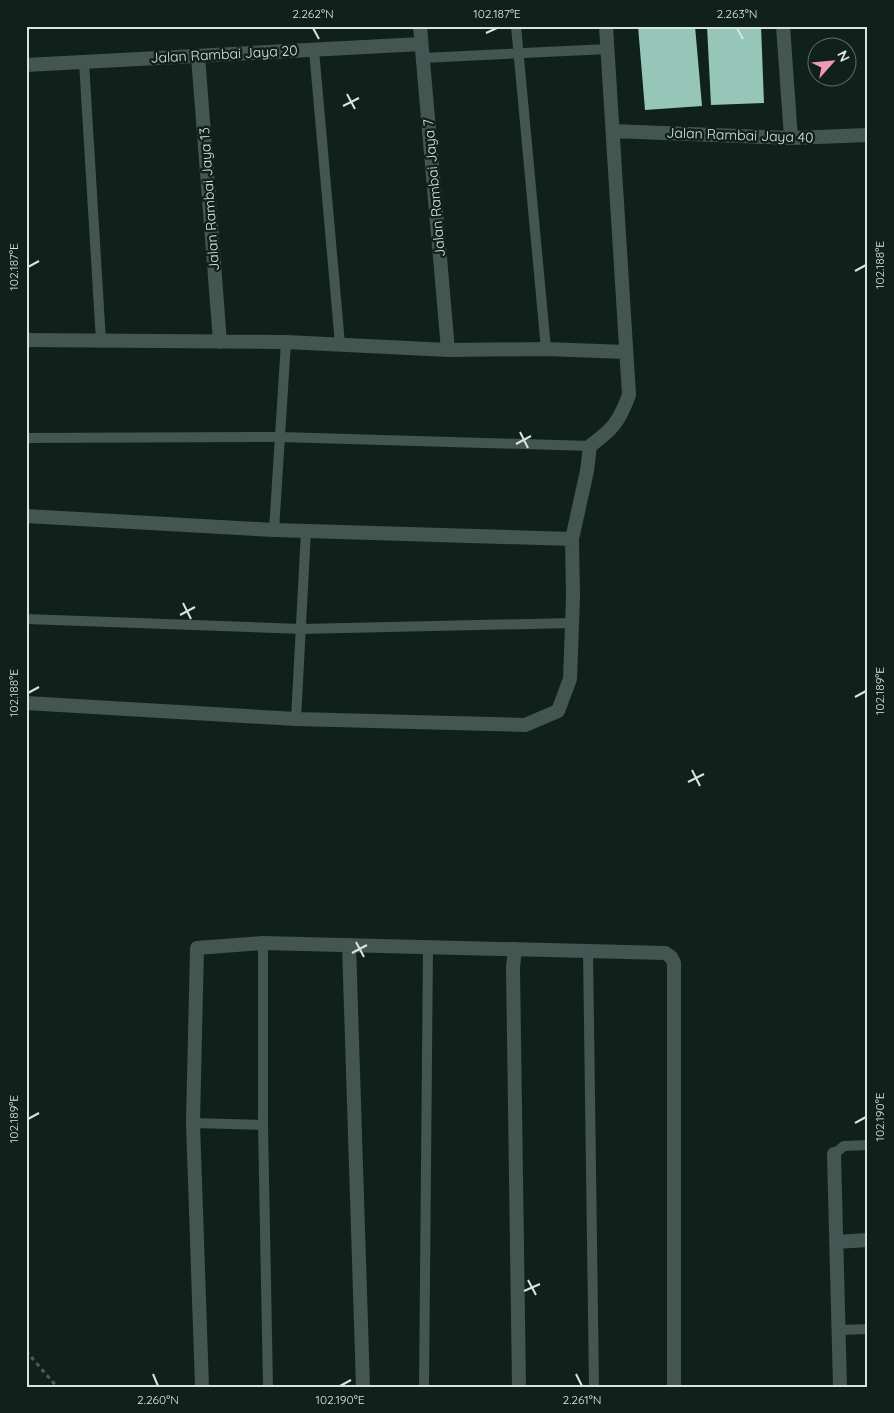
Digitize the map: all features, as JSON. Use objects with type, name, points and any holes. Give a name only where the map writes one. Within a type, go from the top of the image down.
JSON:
[{"type":"street","name":"Jalan Rambai Jaya 7","points":[[420,26],[448,350]]},
{"type":"street","points":[[26,703],[296,719],[525,725],[558,711],[570,679],[572,539],[587,471],[590,446],[608,433],[621,416],[629,395],[606,26]]},
{"type":"street","points":[[783,26],[791,138]]},
{"type":"street","name":"Jalan Rambai Jaya 20","points":[[26,65],[314,50],[422,51]]},
{"type":"street","name":"Jalan Rambai Jaya 13","points":[[198,56],[220,342]]},
{"type":"street","name":"Jalan Rambai Jaya 40","points":[[613,131],[791,138],[868,135]]},
{"type":"street","points":[[26,340],[286,342],[448,350],[546,349],[626,352]]},
{"type":"street","points":[[26,516],[274,530],[572,539]]},
{"type":"street","points":[[202,1387],[193,1124],[197,948],[264,943],[665,953],[671,957],[674,963],[674,1387]]},
{"type":"street","points":[[349,945],[363,1387]]},
{"type":"street","points":[[515,949],[513,967],[519,1387]]},
{"type":"street","points":[[834,1154],[840,1387]]},
{"type":"street","points":[[836,1242],[868,1240]]},
{"type":"lane","points":[[516,26],[546,349]]},
{"type":"lane","points":[[422,51],[518,53],[608,49]]},
{"type":"lane","points":[[314,50],[340,344]]},
{"type":"lane","points":[[84,62],[100,341]]},
{"type":"lane","points":[[274,530],[286,342]]},
{"type":"lane","points":[[26,438],[280,436],[590,446]]},
{"type":"lane","points":[[296,719],[306,531]]},
{"type":"lane","points":[[26,619],[301,629],[572,623]]},
{"type":"lane","points":[[264,943],[263,1125],[268,1387]]},
{"type":"lane","points":[[424,1387],[428,947]]},
{"type":"lane","points":[[588,951],[594,1387]]},
{"type":"lane","points":[[193,1124],[263,1125]]},
{"type":"lane","points":[[834,1154],[844,1146],[868,1145]]},
{"type":"lane","points":[[839,1330],[868,1329]]},
{"type":"path","points":[[26,1351],[57,1387]]},
{"type":"building","points":[[638,26],[695,26],[702,106],[645,110]]},
{"type":"building","points":[[707,26],[761,26],[764,103],[711,105]]}]
